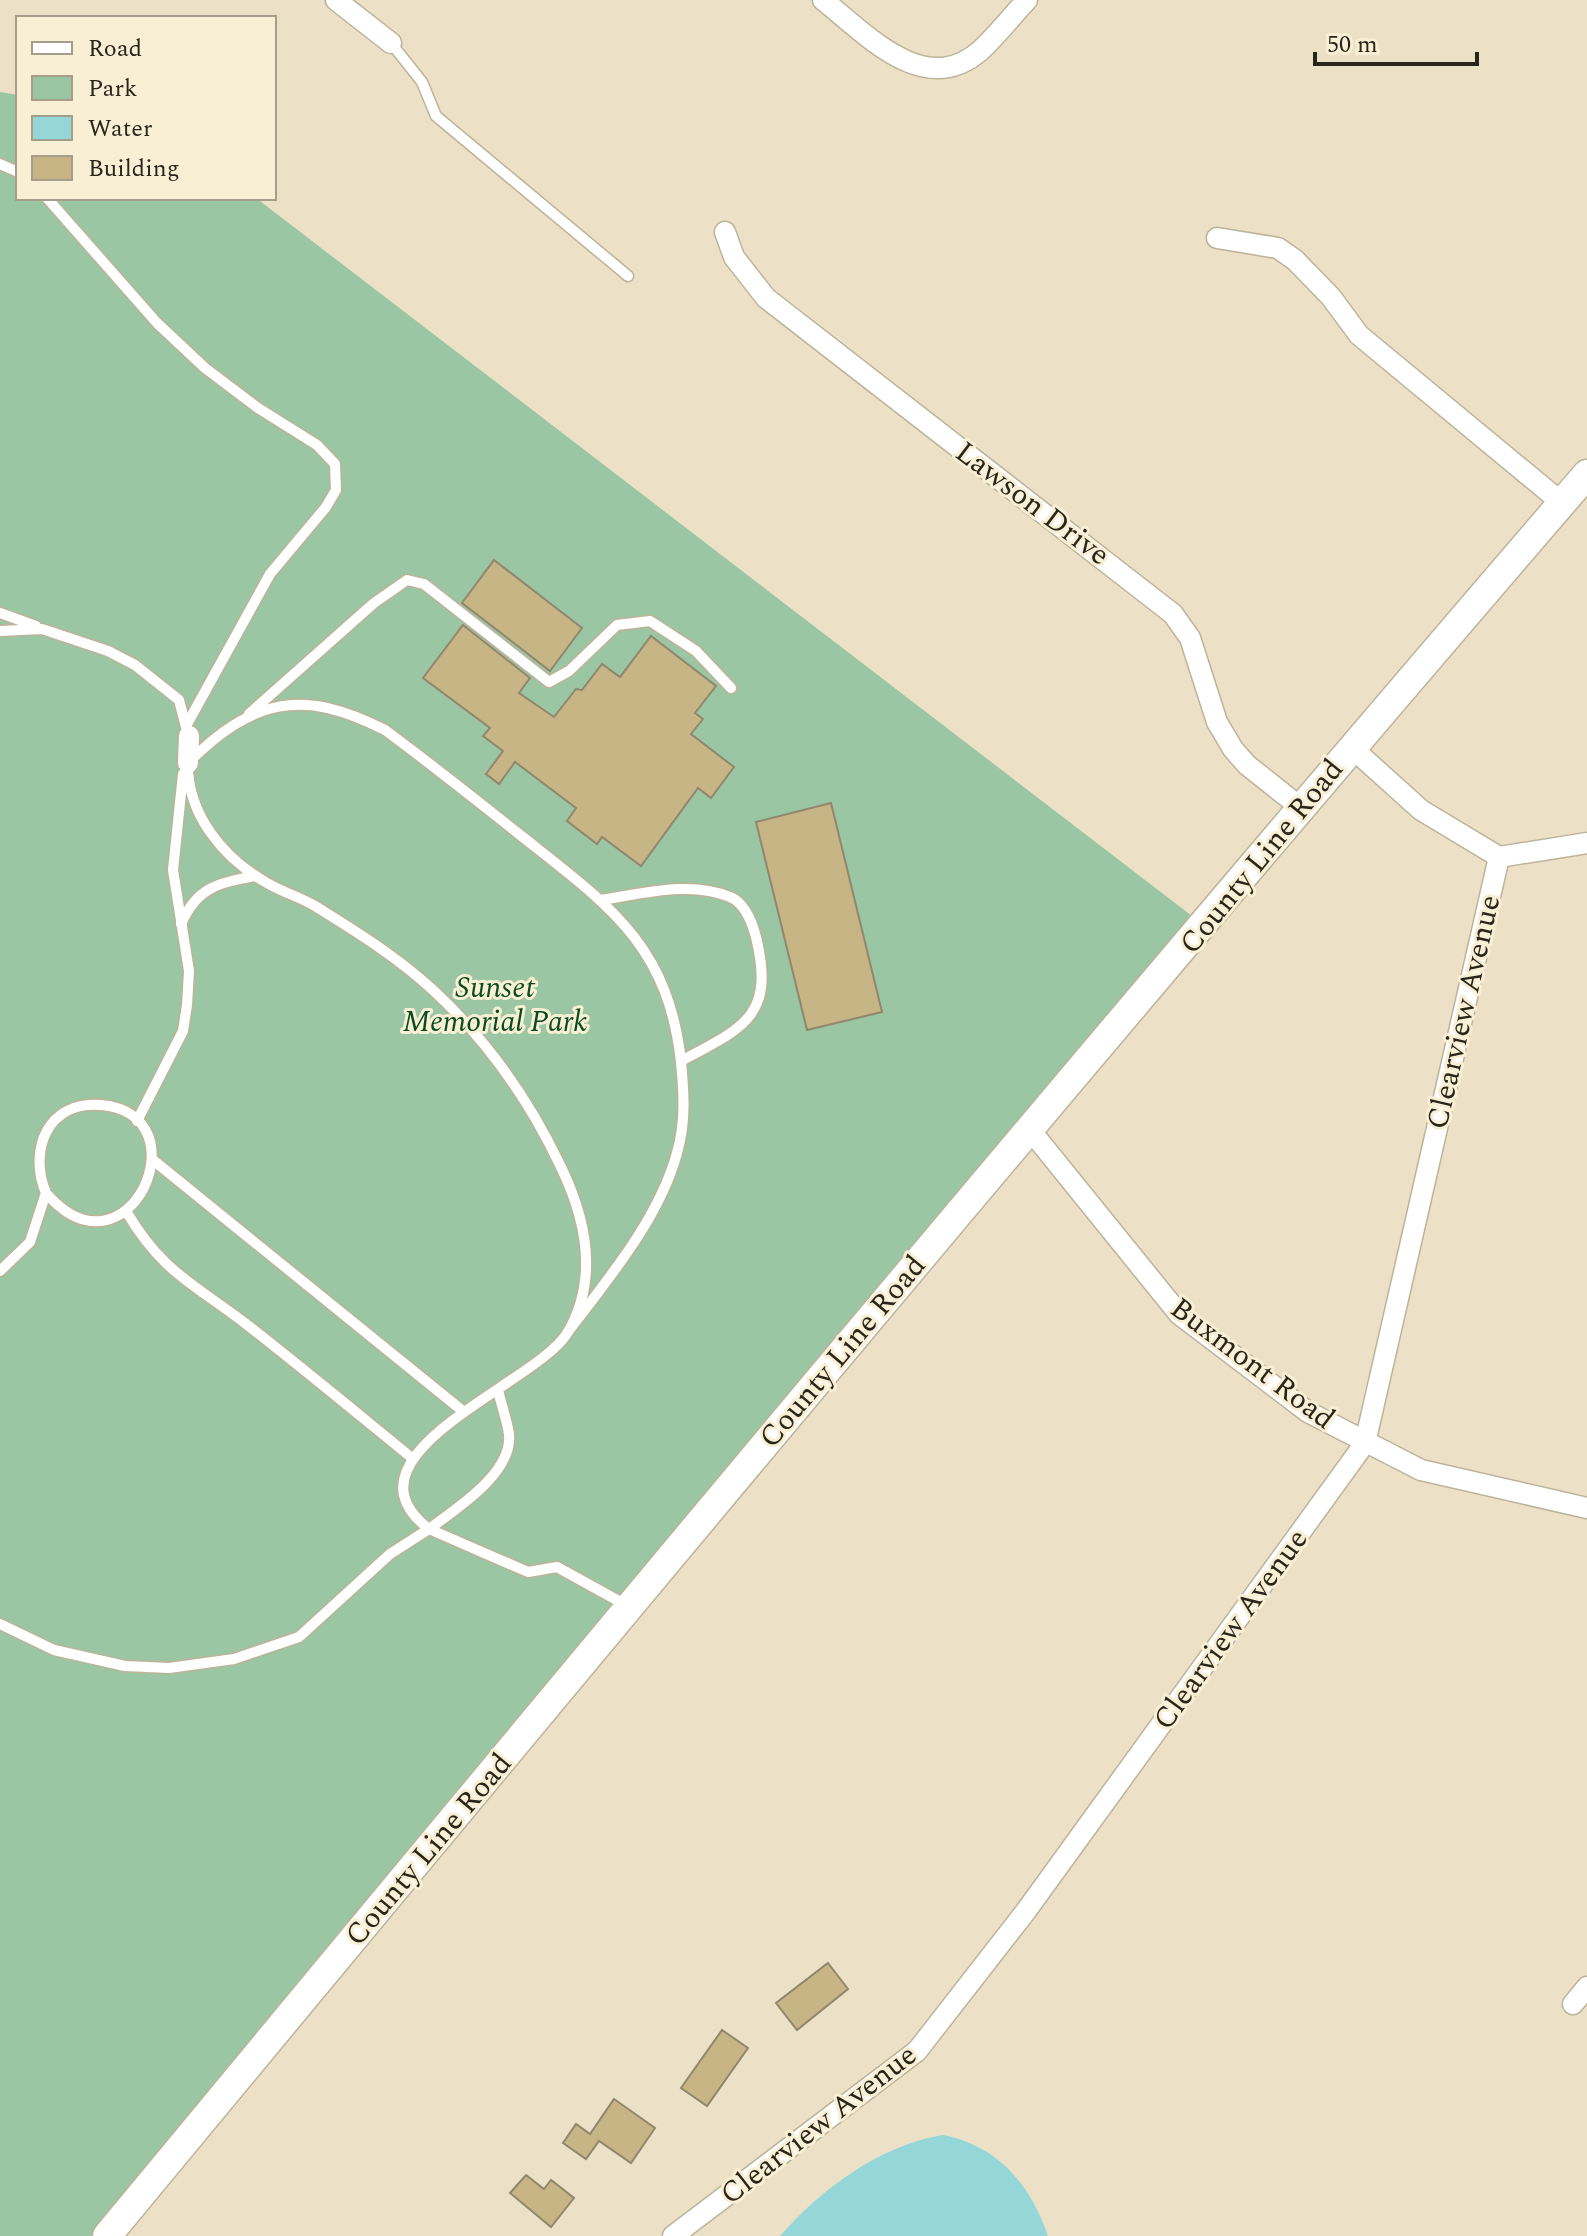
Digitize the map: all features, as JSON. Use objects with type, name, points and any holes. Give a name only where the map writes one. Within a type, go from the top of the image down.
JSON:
[{"type":"main road","name":"County Line Road","points":[[107,2236],[628,1606],[1256,866],[1300,807],[1426,666],[1587,474]]},
{"type":"street","points":[[336,0],[391,43]]},
{"type":"street","points":[[823,0],[898,59],[935,68],[952,66],[981,50],[1027,0]]},
{"type":"street","name":"Lawson Drive","points":[[725,232],[734,257],[766,298],[1173,614],[1190,638],[1217,722],[1233,749],[1247,765],[1300,807]]},
{"type":"street","points":[[1217,238],[1278,248],[1295,260],[1314,277],[1359,335],[1562,503]]},
{"type":"street","points":[[187,731],[188,763]]},
{"type":"street","points":[[1351,747],[1421,810],[1499,857],[1587,843]]},
{"type":"street","name":"Clearview Avenue","points":[[673,2236],[917,2051],[1026,1911],[1365,1443],[1499,857]]},
{"type":"street","name":"Buxmont Road","points":[[1031,1131],[1179,1314],[1308,1412],[1421,1470],[1587,1508]]},
{"type":"street","points":[[1573,2004],[1587,1987]]},
{"type":"lane","points":[[391,43],[422,82],[436,116],[628,276]]},
{"type":"lane","points":[[49,200],[157,323],[205,368],[258,408],[317,445],[335,464],[336,490],[326,507],[270,574],[187,731],[173,841],[173,870],[189,971],[183,1031],[137,1121]]},
{"type":"lane","points":[[567,1333],[587,1287],[582,1219],[572,1189],[525,1096],[497,1058],[434,991],[378,944],[256,876],[223,847],[204,824],[190,794],[188,763],[219,733],[245,718],[374,603],[407,580],[424,584],[549,682],[569,671],[617,625],[650,621],[696,651],[731,688]]},
{"type":"lane","points":[[0,613],[108,651],[135,665],[179,700],[187,731]]},
{"type":"lane","points":[[0,631],[42,629]]},
{"type":"lane","points":[[245,718],[297,703],[321,705],[363,719],[427,760],[601,900],[639,943],[658,972],[671,1005],[681,1061],[683,1126],[677,1155],[662,1190],[632,1242],[551,1353],[440,1428],[406,1465],[404,1478],[411,1510],[429,1529],[528,1572],[557,1567],[628,1606]]},
{"type":"lane","points":[[181,924],[191,902],[218,883],[256,876]]},
{"type":"lane","points":[[601,900],[706,890],[733,898],[751,919],[764,971],[761,1000],[746,1020],[726,1037],[681,1061]]},
{"type":"lane","points":[[85,1105],[103,1105],[121,1110],[137,1121],[151,1145],[153,1160],[146,1189],[126,1211],[109,1218],[83,1218],[58,1206],[46,1193],[39,1175],[38,1157],[42,1139],[52,1123],[67,1111],[85,1105]]},
{"type":"lane","points":[[153,1160],[464,1412]]},
{"type":"lane","points":[[0,1271],[30,1242],[46,1193]]},
{"type":"lane","points":[[126,1211],[146,1244],[175,1274],[247,1325],[412,1458]]},
{"type":"lane","points":[[0,1624],[54,1650],[125,1666],[180,1667],[234,1659],[299,1637],[390,1554],[482,1491],[498,1467],[510,1437],[498,1390]]},
{"type":"green space","name":"Sunset Memorial Park","points":[[0,92],[16,95],[16,200],[259,200],[1205,926],[108,2236],[0,2236]]},
{"type":"water","points":[[943,2135],[980,2148],[1009,2170],[1032,2200],[1048,2236],[780,2236],[814,2202],[853,2172],[897,2148]]},
{"type":"building","points":[[494,560],[582,628],[550,671],[462,603]]},
{"type":"building","points":[[463,625],[530,678],[519,693],[554,717],[576,689],[582,690],[602,664],[620,677],[651,636],[716,686],[695,713],[703,719],[691,734],[734,767],[711,798],[698,788],[641,866],[602,837],[597,844],[567,821],[576,808],[515,762],[499,784],[486,774],[503,751],[483,736],[490,728],[423,678]]},
{"type":"building","points":[[831,803],[882,1012],[807,1030],[756,822]]},
{"type":"building","points":[[828,1963],[848,1989],[797,2030],[776,2003]]},
{"type":"building","points":[[722,2030],[748,2048],[707,2106],[681,2088]]},
{"type":"building","points":[[614,2099],[655,2128],[631,2163],[599,2141],[586,2159],[563,2143],[576,2124],[590,2134]]},
{"type":"building","points":[[526,2175],[544,2189],[551,2180],[574,2198],[551,2227],[510,2193]]}]
